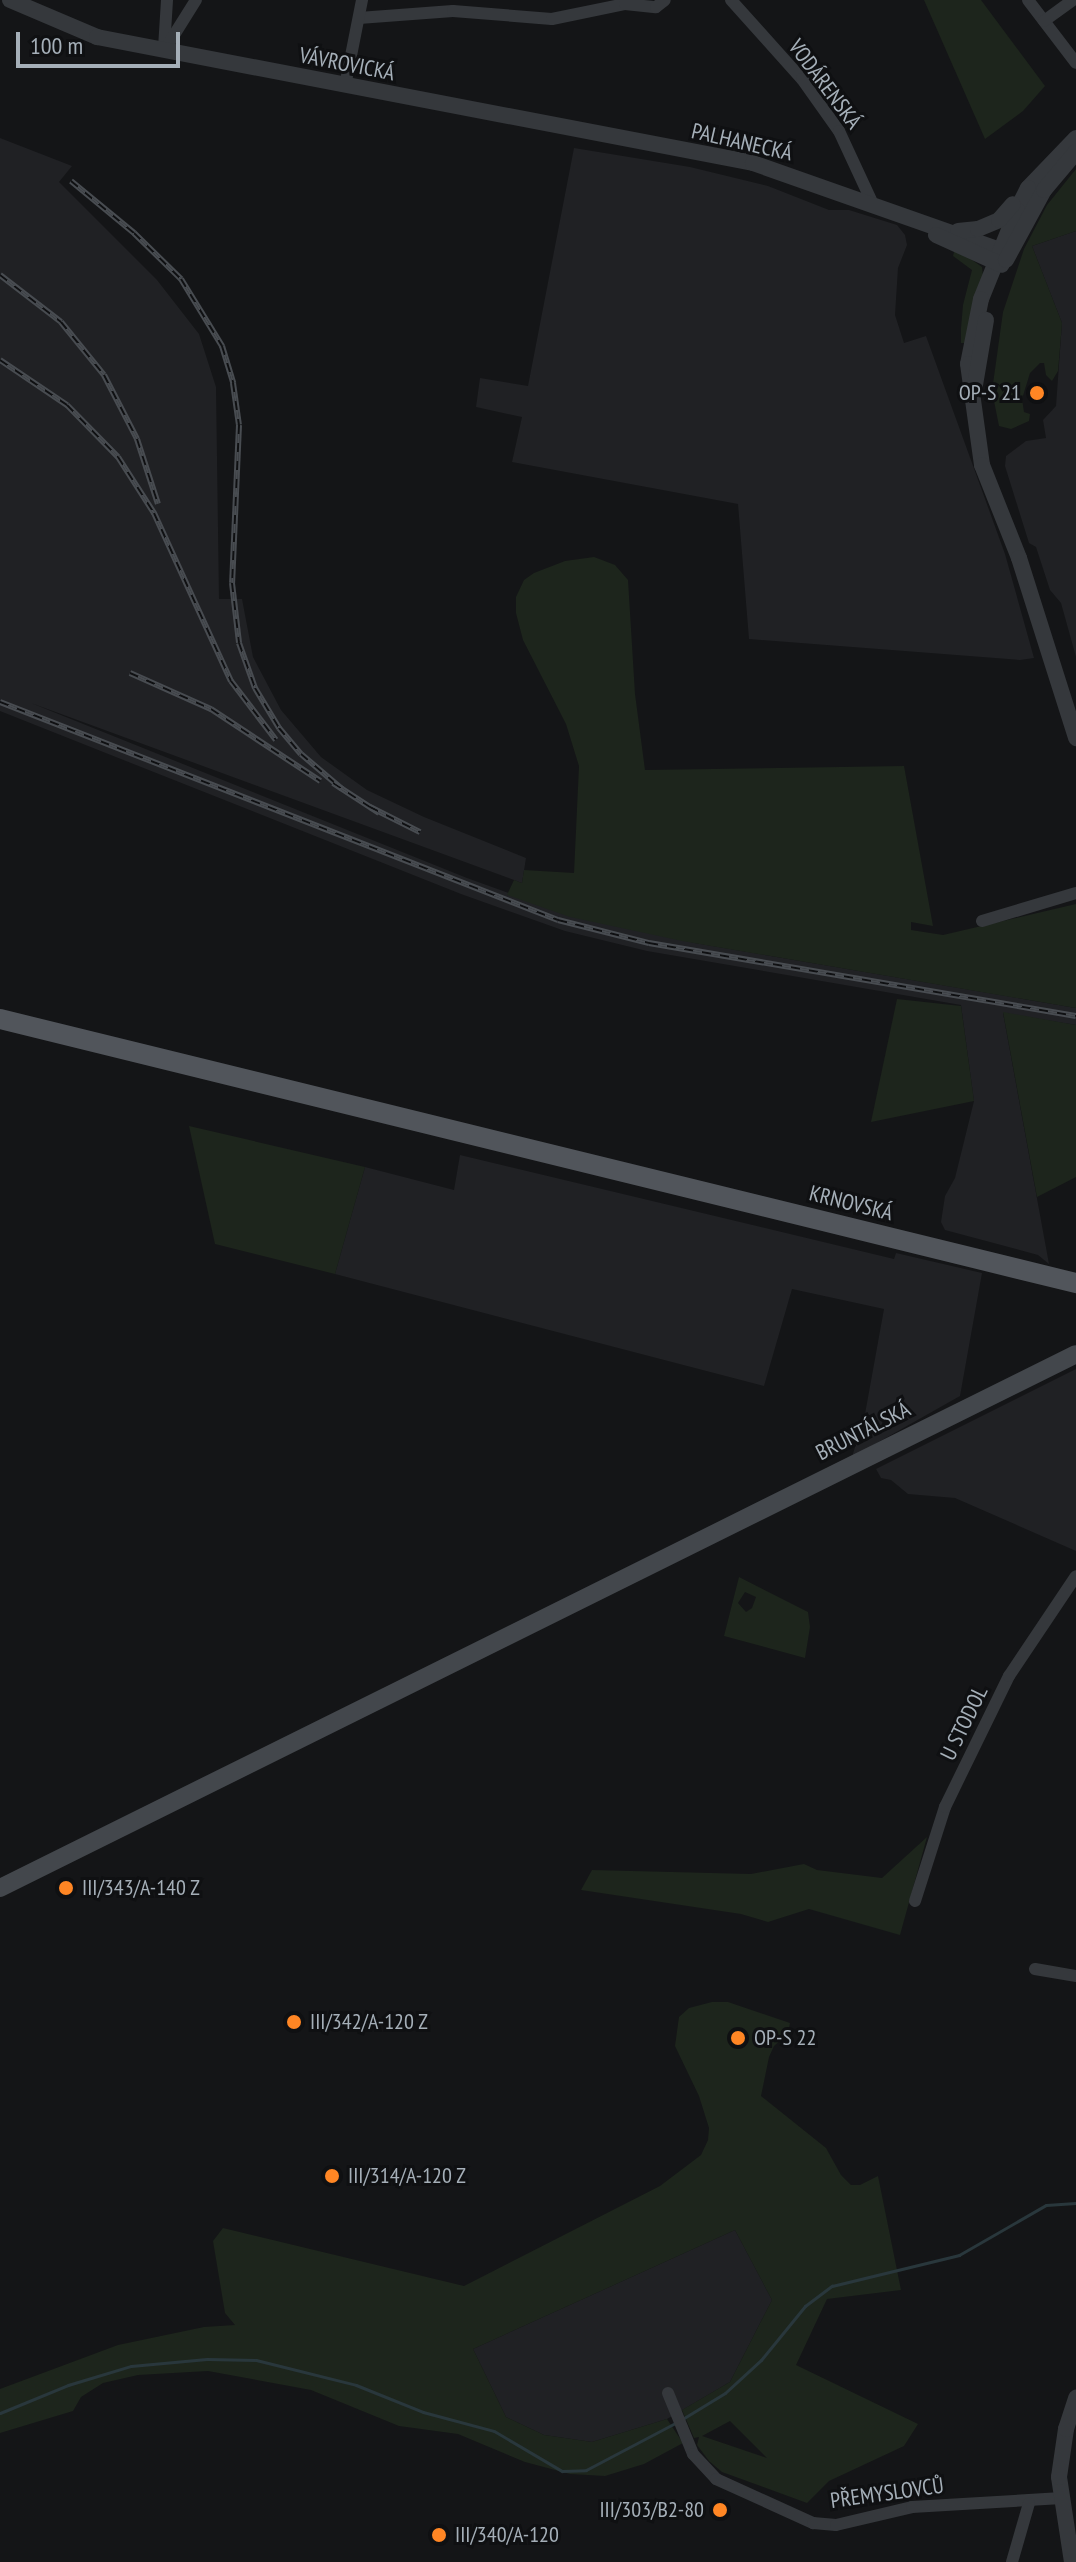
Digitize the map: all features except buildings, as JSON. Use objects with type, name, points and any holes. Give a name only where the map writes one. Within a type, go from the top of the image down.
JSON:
[{"type":"main road","name":"KRNOVSKÁ","points":[[0,1019],[1076,1283]]},
{"type":"main road","name":"BRUNTÁLSKÁ","points":[[0,1888],[1076,1354]]},
{"type":"street","name":"VÁVROVICKÁ","points":[[10,0],[97,37],[541,124]]},
{"type":"street","points":[[164,51],[167,0]]},
{"type":"street","points":[[164,51],[196,0]]},
{"type":"street","points":[[345,86],[362,0]]},
{"type":"street","name":"VODÁRENSKÁ","points":[[731,0],[802,79],[839,131],[872,202]]},
{"type":"street","points":[[1028,0],[1076,63]]},
{"type":"street","points":[[1044,21],[1073,0]]},
{"type":"street","points":[[359,18],[453,11],[552,19],[616,5],[660,4]]},
{"type":"street","name":"PALHANECKÁ","points":[[541,124],[753,163],[953,232],[1002,257]]},
{"type":"street","points":[[953,232],[978,229],[999,220],[1076,138]]},
{"type":"street","points":[[1002,257],[1044,190],[1076,152]]},
{"type":"street","points":[[1028,188],[973,331],[968,364],[982,465],[1019,558],[1076,738]]},
{"type":"street","name":"PALHANECKÁ","points":[[926,225],[934,234],[1002,257]]},
{"type":"street","points":[[982,921],[1076,893]]},
{"type":"street","name":"U STODOL","points":[[915,1901],[945,1807],[1009,1676],[1076,1576]]},
{"type":"street","points":[[1035,1969],[1076,1976]]},
{"type":"street","name":"PŘEMYSLOVCŮ","points":[[668,2393],[693,2454],[716,2479],[813,2523],[836,2525],[912,2507],[1029,2503],[1062,2498]]},
{"type":"street","points":[[1072,2562],[1062,2498],[1060,2454],[1076,2398]]},
{"type":"street","points":[[1012,2562],[1029,2503]]},
{"type":"shaded area","points":[[924,0],[981,0],[1045,86],[1023,111],[985,139]]},
{"type":"shaded area","points":[[0,138],[72,166],[59,182],[157,280],[199,334],[216,387],[219,599],[242,599],[253,657],[281,710],[321,757],[367,790],[424,817],[526,858],[522,883],[31,703],[467,878],[570,915],[695,943],[1076,1008],[1076,1025],[1003,1013],[1049,1264],[1038,1255],[945,1230],[941,1222],[945,1196],[955,1178],[974,1101],[961,1005],[647,951],[565,931],[461,894],[0,711]]},
{"type":"shaded area","points":[[574,148],[690,167],[768,186],[829,210],[849,210],[897,225],[905,235],[907,245],[898,268],[895,315],[904,343],[926,336],[1005,554],[1034,658],[1020,660],[749,639],[738,504],[512,462],[522,417],[476,407],[480,378],[528,386]]},
{"type":"shaded area","points":[[1076,169],[1076,231],[1032,246],[1062,323],[1058,371],[1052,381],[1046,375],[1044,363],[1040,363],[1030,373],[1022,399],[1024,412],[1030,414],[1029,421],[1011,429],[999,426],[992,391],[1003,312],[1024,249],[1047,205]]},
{"type":"shaded area","points":[[1076,231],[1076,657],[1061,603],[1050,590],[1036,547],[1029,543],[1005,466],[1006,456],[1026,441],[1046,438],[1043,420],[1056,406],[1062,323],[1032,246]]},
{"type":"shaded area","points":[[955,248],[982,267],[983,276],[969,343],[961,343],[961,328],[972,270],[953,256]]},
{"type":"shaded area","points":[[594,557],[615,565],[628,580],[635,694],[645,770],[904,766],[933,926],[911,922],[911,930],[943,935],[1076,904],[1076,1008],[682,941],[570,917],[507,895],[514,880],[522,883],[524,870],[574,873],[579,766],[566,724],[523,640],[516,613],[516,597],[524,580],[534,573],[565,561]]},
{"type":"shaded area","points":[[897,999],[961,1006],[974,1101],[871,1122]]},
{"type":"shaded area","points":[[1003,1012],[1076,1025],[1076,1177],[1037,1197]]},
{"type":"shaded area","points":[[189,1126],[365,1167],[335,1274],[215,1244]]},
{"type":"shaded area","points":[[460,1155],[894,1259],[896,1253],[982,1273],[960,1396],[852,1457],[865,1414],[884,1309],[792,1289],[764,1386],[335,1274],[365,1167],[454,1190]]},
{"type":"shaded area","points":[[1076,1369],[1076,1551],[955,1498],[908,1494],[891,1480],[881,1478],[876,1469]]},
{"type":"shaded area","points":[[739,1577],[808,1612],[810,1627],[805,1658],[724,1636]],"holes":[[[745,1592],[756,1597],[752,1608],[746,1612],[738,1603]]]},
{"type":"shaded area","points":[[927,1837],[900,1935],[809,1909],[768,1922],[741,1914],[581,1890],[592,1870],[751,1874],[804,1864],[817,1870],[882,1878]]},
{"type":"shaded area","points":[[712,2002],[728,2002],[790,2023],[788,2034],[774,2046],[769,2057],[761,2096],[826,2148],[841,2175],[851,2185],[860,2185],[878,2176],[901,2290],[827,2299],[796,2365],[918,2424],[904,2446],[829,2481],[807,2503],[722,2472],[709,2461],[697,2445],[699,2437],[694,2438],[682,2410],[730,2382],[772,2300],[735,2230],[473,2349],[506,2417],[544,2435],[592,2442],[667,2419],[683,2443],[644,2464],[605,2476],[570,2474],[525,2462],[458,2434],[399,2426],[311,2390],[208,2371],[138,2375],[103,2383],[81,2397],[73,2411],[0,2433],[0,2389],[118,2345],[204,2327],[235,2325],[225,2313],[213,2241],[223,2228],[464,2286],[660,2186],[701,2155],[708,2140],[709,2128],[699,2096],[675,2046],[679,2017],[689,2008]],"holes":[[[730,2421],[767,2458],[702,2436]]]},
{"type":"shaded area","points":[[735,2230],[772,2300],[730,2382],[667,2419],[592,2442],[544,2435],[506,2417],[473,2349]]},
{"type":"waterway","points":[[684,2418],[725,2393],[761,2360],[805,2306],[832,2286],[959,2255],[1046,2205],[1076,2203]]},
{"type":"waterway","points":[[0,2413],[68,2385],[131,2366],[207,2359],[256,2360],[356,2385],[423,2412],[494,2431],[562,2471],[586,2470],[677,2422]]},
{"type":"railway","points":[[71,181],[134,233],[181,279],[222,346],[233,383],[239,425],[232,583],[239,643],[255,688],[279,728],[301,754],[342,789]]},
{"type":"railway","points":[[0,275],[61,322],[104,375],[137,439],[158,504]]},
{"type":"railway","points":[[0,360],[67,405],[118,457],[154,513],[231,681],[276,740]]},
{"type":"railway","points":[[130,673],[211,709],[320,781]]},
{"type":"railway","points":[[0,702],[558,920],[649,943],[1076,1016]]},
{"type":"railway","points":[[333,783],[379,813]]},
{"type":"railway","points":[[370,807],[420,832]]},
{"type":"place","name":"OP-S 21","points":[[1037,393]]},
{"type":"place","name":"III/343/A-140 Z","points":[[66,1888]]},
{"type":"place","name":"III/342/A-120 Z","points":[[294,2022]]},
{"type":"place","name":"OP-S 22","points":[[738,2038]]},
{"type":"place","name":"III/314/A-120 Z","points":[[332,2176]]},
{"type":"place","name":"III/303/B2-80","points":[[720,2510]]},
{"type":"place","name":"III/340/A-120","points":[[439,2535]]}]
